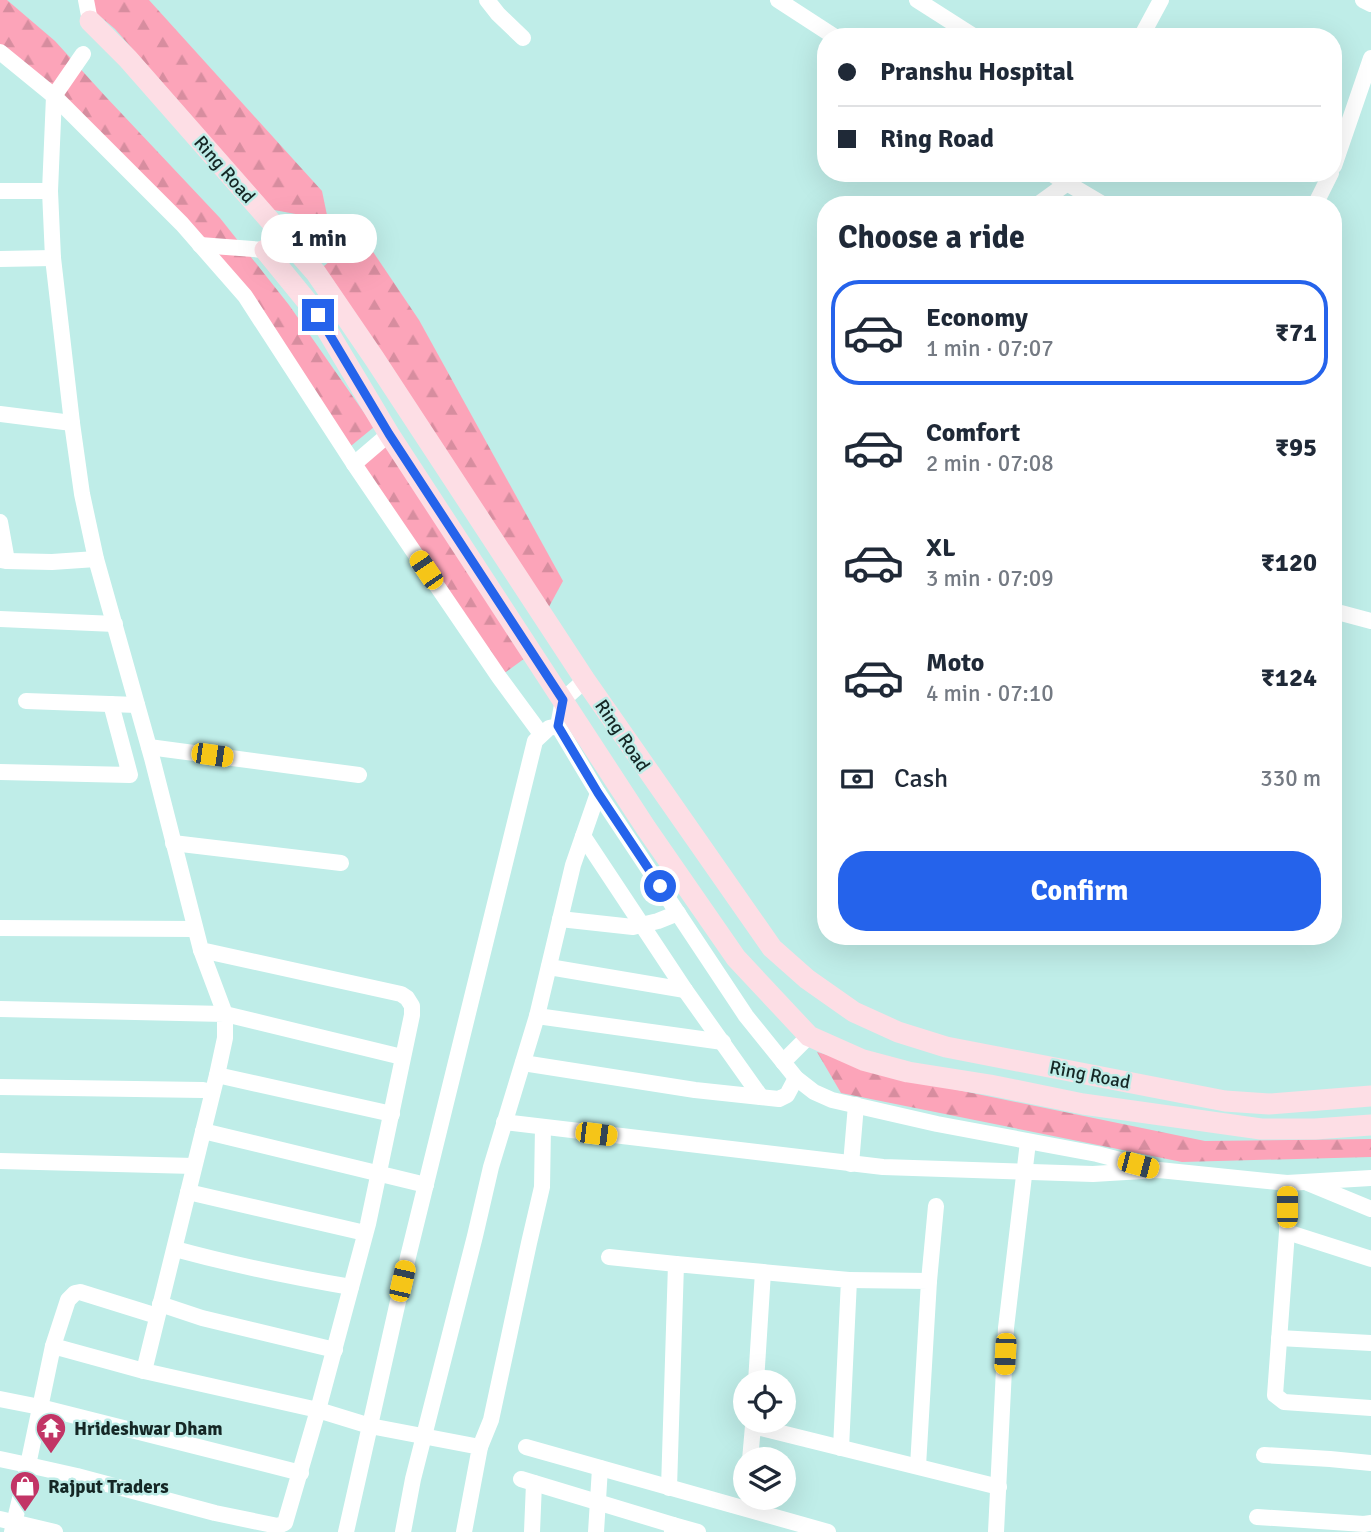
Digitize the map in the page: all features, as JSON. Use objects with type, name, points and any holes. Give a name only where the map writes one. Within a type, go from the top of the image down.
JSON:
[{"type":"main road","name":"Ring Road","points":[[90,21],[128,59],[316,273],[585,680],[772,948],[807,979],[854,1012],[898,1032],[946,1046],[1225,1101],[1269,1104],[1371,1096]]},
{"type":"main road","name":"Ring Road","points":[[265,250],[318,315],[389,434],[646,828],[736,958],[809,1036],[863,1060],[908,1072],[1083,1104],[1261,1129],[1371,1125]]},
{"type":"street","points":[[86,0],[90,21]]},
{"type":"street","points":[[487,0],[523,38]]},
{"type":"street","points":[[778,0],[821,28]]},
{"type":"street","points":[[917,0],[961,28]]},
{"type":"street","points":[[1146,28],[1161,0]]},
{"type":"street","points":[[1363,0],[1371,4]]},
{"type":"street","points":[[0,52],[54,96],[182,224],[246,296],[354,464],[541,734]]},
{"type":"street","points":[[83,54],[54,96],[50,191],[53,258],[82,494],[96,559],[149,747],[195,929],[225,1014],[225,1038],[217,1075],[144,1371]]},
{"type":"street","points":[[1342,143],[1371,58]]},
{"type":"street","points":[[1048,196],[1064,182]]},
{"type":"street","points":[[1074,182],[1092,196]]},
{"type":"street","points":[[0,191],[50,191]]},
{"type":"street","points":[[200,245],[265,250]]},
{"type":"street","points":[[0,260],[53,258]]},
{"type":"street","points":[[0,414],[72,424]]},
{"type":"street","points":[[354,464],[389,434]]},
{"type":"street","points":[[0,522],[4,560],[52,562],[96,559]]},
{"type":"street","points":[[1342,613],[1371,621]]},
{"type":"street","points":[[0,619],[115,624]]},
{"type":"street","points":[[585,680],[563,700],[558,726],[598,793],[746,1016],[796,1078],[814,1091],[832,1100],[937,1124],[1097,1154],[1159,1170],[1287,1183],[1371,1178]]},
{"type":"street","points":[[26,701],[137,705]]},
{"type":"street","points":[[111,704],[130,775]]},
{"type":"street","points":[[346,1532],[426,1185],[535,741],[549,728],[558,726]]},
{"type":"street","points":[[149,747],[359,775]]},
{"type":"street","points":[[0,772],[156,776]]},
{"type":"street","points":[[403,1532],[413,1479],[491,1167],[537,1016],[573,865],[598,793]]},
{"type":"street","points":[[583,836],[685,990],[761,1097]]},
{"type":"street","points":[[173,843],[341,863]]},
{"type":"street","points":[[560,919],[618,926],[644,926],[678,913]]},
{"type":"street","points":[[0,929],[195,929]]},
{"type":"street","points":[[0,1458],[282,1529],[285,1523],[335,1350],[365,1233],[392,1114],[412,1006],[401,993],[201,950]]},
{"type":"street","points":[[549,967],[685,990]]},
{"type":"street","points":[[0,1009],[225,1014],[402,1057]]},
{"type":"street","points":[[537,1016],[723,1042]]},
{"type":"street","points":[[783,1062],[809,1036]]},
{"type":"street","points":[[523,1063],[695,1090],[779,1099],[787,1095],[796,1078]]},
{"type":"street","points":[[217,1075],[392,1114]]},
{"type":"street","points":[[0,1087],[212,1092]]},
{"type":"street","points":[[851,1164],[856,1105]]},
{"type":"street","points":[[504,1122],[883,1167],[1093,1174],[1159,1170]]},
{"type":"street","points":[[464,1532],[480,1447],[491,1420],[542,1187],[543,1127]]},
{"type":"street","points":[[203,1131],[426,1185]]},
{"type":"street","points":[[996,1532],[1006,1328],[1028,1142]]},
{"type":"street","points":[[0,1161],[194,1166]]},
{"type":"street","points":[[1306,1182],[1371,1209]]},
{"type":"street","points":[[1287,1183],[1287,1232],[1275,1395],[1284,1402],[1371,1408]]},
{"type":"street","points":[[188,1192],[365,1233]]},
{"type":"street","points":[[918,1466],[936,1206]]},
{"type":"street","points":[[1287,1232],[1371,1259]]},
{"type":"street","points":[[175,1249],[279,1275],[351,1287]]},
{"type":"street","points":[[609,1256],[849,1280],[929,1281]]},
{"type":"street","points":[[669,1488],[676,1264]]},
{"type":"street","points":[[757,1370],[763,1272]]},
{"type":"street","points":[[841,1448],[849,1280]]},
{"type":"street","points":[[55,1532],[9,1524],[28,1465],[53,1346],[68,1300],[75,1293],[202,1318],[335,1350]]},
{"type":"street","points":[[1279,1338],[1371,1343]]},
{"type":"street","points":[[53,1346],[144,1371],[318,1410],[370,1426],[480,1447]]},
{"type":"street","points":[[0,1399],[300,1473]]},
{"type":"street","points":[[788,1433],[999,1488]]},
{"type":"street","points":[[526,1447],[669,1488],[733,1501]]},
{"type":"street","points":[[1264,1455],[1371,1464]]},
{"type":"street","points":[[596,1532],[600,1468]]},
{"type":"street","points":[[532,1532],[527,1481],[598,1502],[673,1529],[698,1532]]},
{"type":"street","points":[[764,1510],[828,1532]]},
{"type":"street","points":[[1257,1517],[1371,1523]]},
{"type":"green space","points":[[0,0],[7,0],[55,41],[220,218],[289,305],[374,427],[346,450],[245,296],[0,52]]},
{"type":"green space","points":[[81,0],[149,0],[322,191],[328,220],[274,210],[115,29]]},
{"type":"green space","points":[[361,234],[419,320],[563,581],[544,616],[316,273]]},
{"type":"green space","points":[[389,434],[532,653],[499,677],[354,464]]},
{"type":"green space","points":[[817,1052],[929,1084],[1205,1141],[1371,1139],[1371,1157],[1182,1162],[841,1093]]},
{"type":"place","name":"Hrideshwar Dham","points":[[51,1455]]},
{"type":"place","name":"Rajput Traders","points":[[25,1513]]},
{"type":"route","points":[[318,315],[389,434],[563,700],[558,726],[598,793],[660,886]]}]
